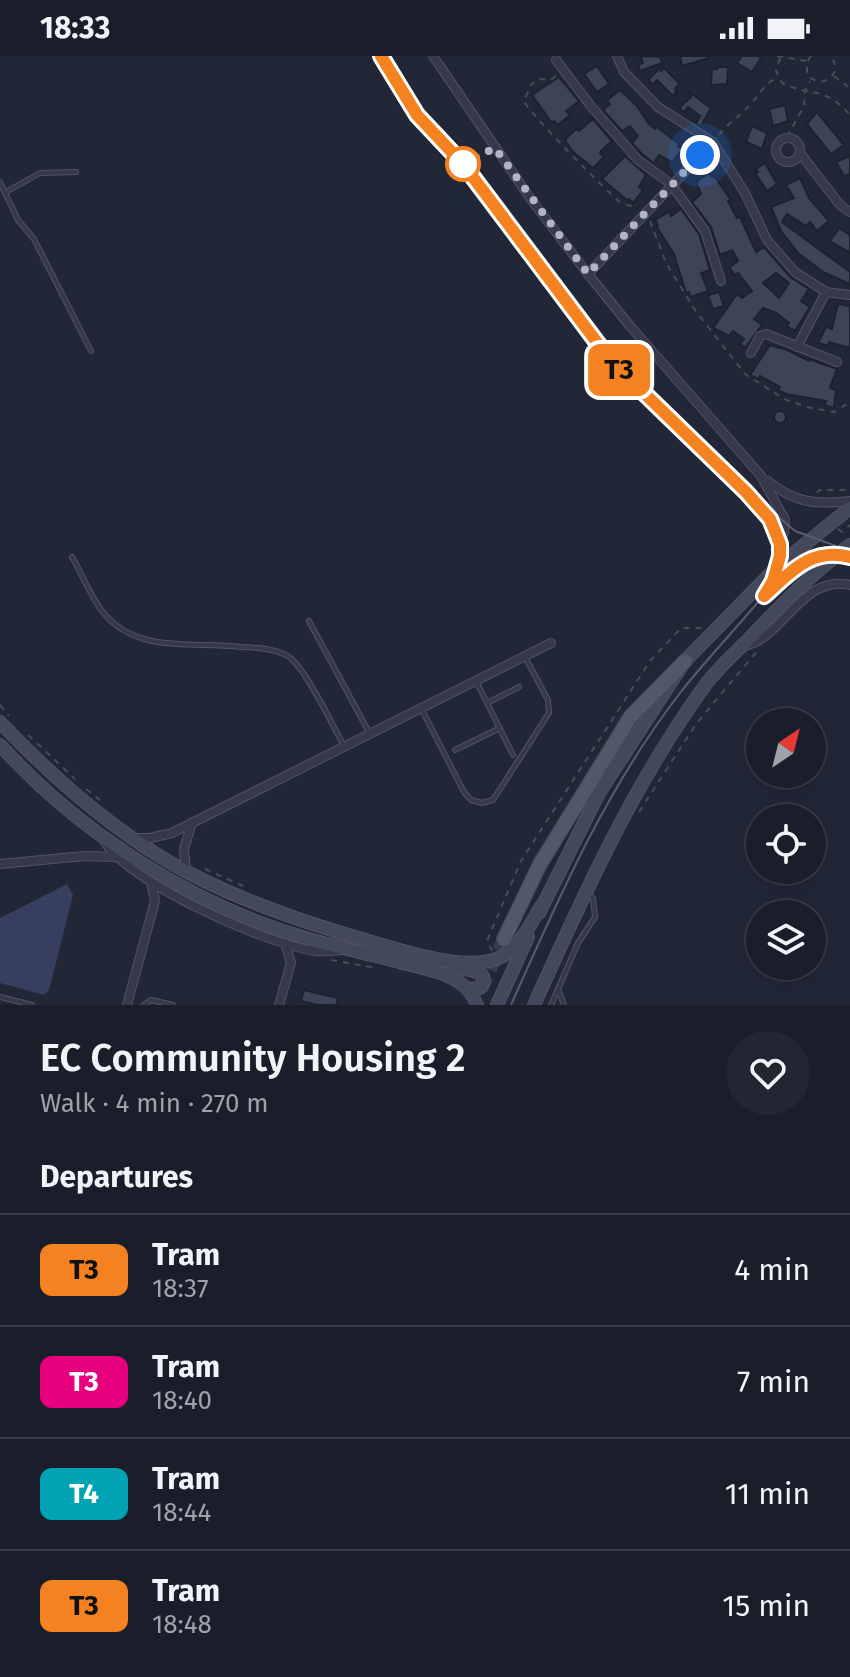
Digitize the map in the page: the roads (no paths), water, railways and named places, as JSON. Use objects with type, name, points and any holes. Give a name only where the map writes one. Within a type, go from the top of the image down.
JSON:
[{"type":"main road","points":[[504,939],[540,864],[631,716],[685,661]]},
{"type":"street","points":[[433,56],[530,198],[588,274],[761,476],[783,494],[801,502],[850,501]]},
{"type":"street","points":[[617,56],[624,72],[658,107],[713,142],[745,193],[767,240],[795,272],[826,292],[850,295]]},
{"type":"street","points":[[556,60],[638,160],[671,184],[705,231],[721,281]]},
{"type":"street","points":[[798,156],[785,162],[776,155],[777,143],[787,137],[797,142],[798,156],[809,165],[840,205],[850,212]]},
{"type":"street","points":[[588,274],[713,142]]},
{"type":"street","points":[[797,347],[826,292]]},
{"type":"street","points":[[751,353],[760,336],[766,334],[837,362]]},
{"type":"street","points":[[761,476],[785,520],[773,571]]},
{"type":"street","points":[[497,1005],[542,905],[599,793],[685,661],[773,571],[850,508]]},
{"type":"street","points":[[534,1005],[624,814],[659,754],[708,681],[787,599],[850,545]]},
{"type":"street","points":[[741,646],[756,643],[819,588],[835,583],[850,585]]},
{"type":"street","points":[[133,838],[161,837],[551,643]]},
{"type":"street","points":[[0,722],[56,779],[133,838],[282,914],[481,974],[485,979],[483,985],[475,990],[468,989]]},
{"type":"street","points":[[0,745],[31,776],[101,834],[167,878],[227,908],[312,940],[433,970],[468,989],[477,1005]]},
{"type":"street","points":[[185,865],[185,839],[192,822]]},
{"type":"street","points":[[101,834],[116,857],[150,881],[233,923],[305,949],[327,952],[350,949]]},
{"type":"street","points":[[0,864],[73,857],[116,857]]},
{"type":"street","points":[[127,1005],[155,901],[150,881]]},
{"type":"street","points":[[155,901],[161,895],[171,893]]},
{"type":"street","points":[[427,959],[497,959],[517,944],[542,905]]},
{"type":"street","points":[[285,942],[291,963]]},
{"type":"street","points":[[279,1005],[291,963],[305,949]]},
{"type":"lane","points":[[6,192],[40,173],[76,172]]},
{"type":"lane","points":[[0,182],[18,220],[34,239],[91,351]]},
{"type":"lane","points":[[72,557],[103,612],[122,630],[148,642],[242,647],[290,657],[301,670],[344,746]]},
{"type":"lane","points":[[309,621],[370,734]]},
{"type":"lane","points":[[421,708],[467,796],[482,803],[493,800],[550,709],[525,656]]},
{"type":"lane","points":[[476,681],[513,755]]},
{"type":"lane","points":[[487,703],[519,687]]},
{"type":"lane","points":[[455,750],[500,728]]},
{"type":"lane","points":[[551,1005],[578,943],[595,917],[593,898],[586,890]]},
{"type":"lane","points":[[558,989],[564,1005]]},
{"type":"lane","points":[[0,997],[32,1005]]},
{"type":"lane","points":[[144,1005],[151,1000],[173,1005]]},
{"type":"water","points":[[67,884],[73,895],[49,990],[44,995],[0,983],[0,918]]},
{"type":"tunnel","points":[[481,989],[504,939]]},
{"type":"tram line","points":[[381,56],[417,115],[463,164],[611,361],[761,507],[773,527],[778,548],[777,569],[768,590],[680,693],[607,805],[566,884],[511,1005]]},
{"type":"tram line","name":"T3","points":[[381,56],[417,115],[463,164],[611,361],[770,519],[780,544],[780,556],[776,574],[764,596],[801,562],[827,554],[850,557]]},
{"type":"tram line","points":[[767,507],[795,531],[850,551]]},
{"type":"tram line","points":[[772,595],[806,566],[826,560],[850,561]]}]
